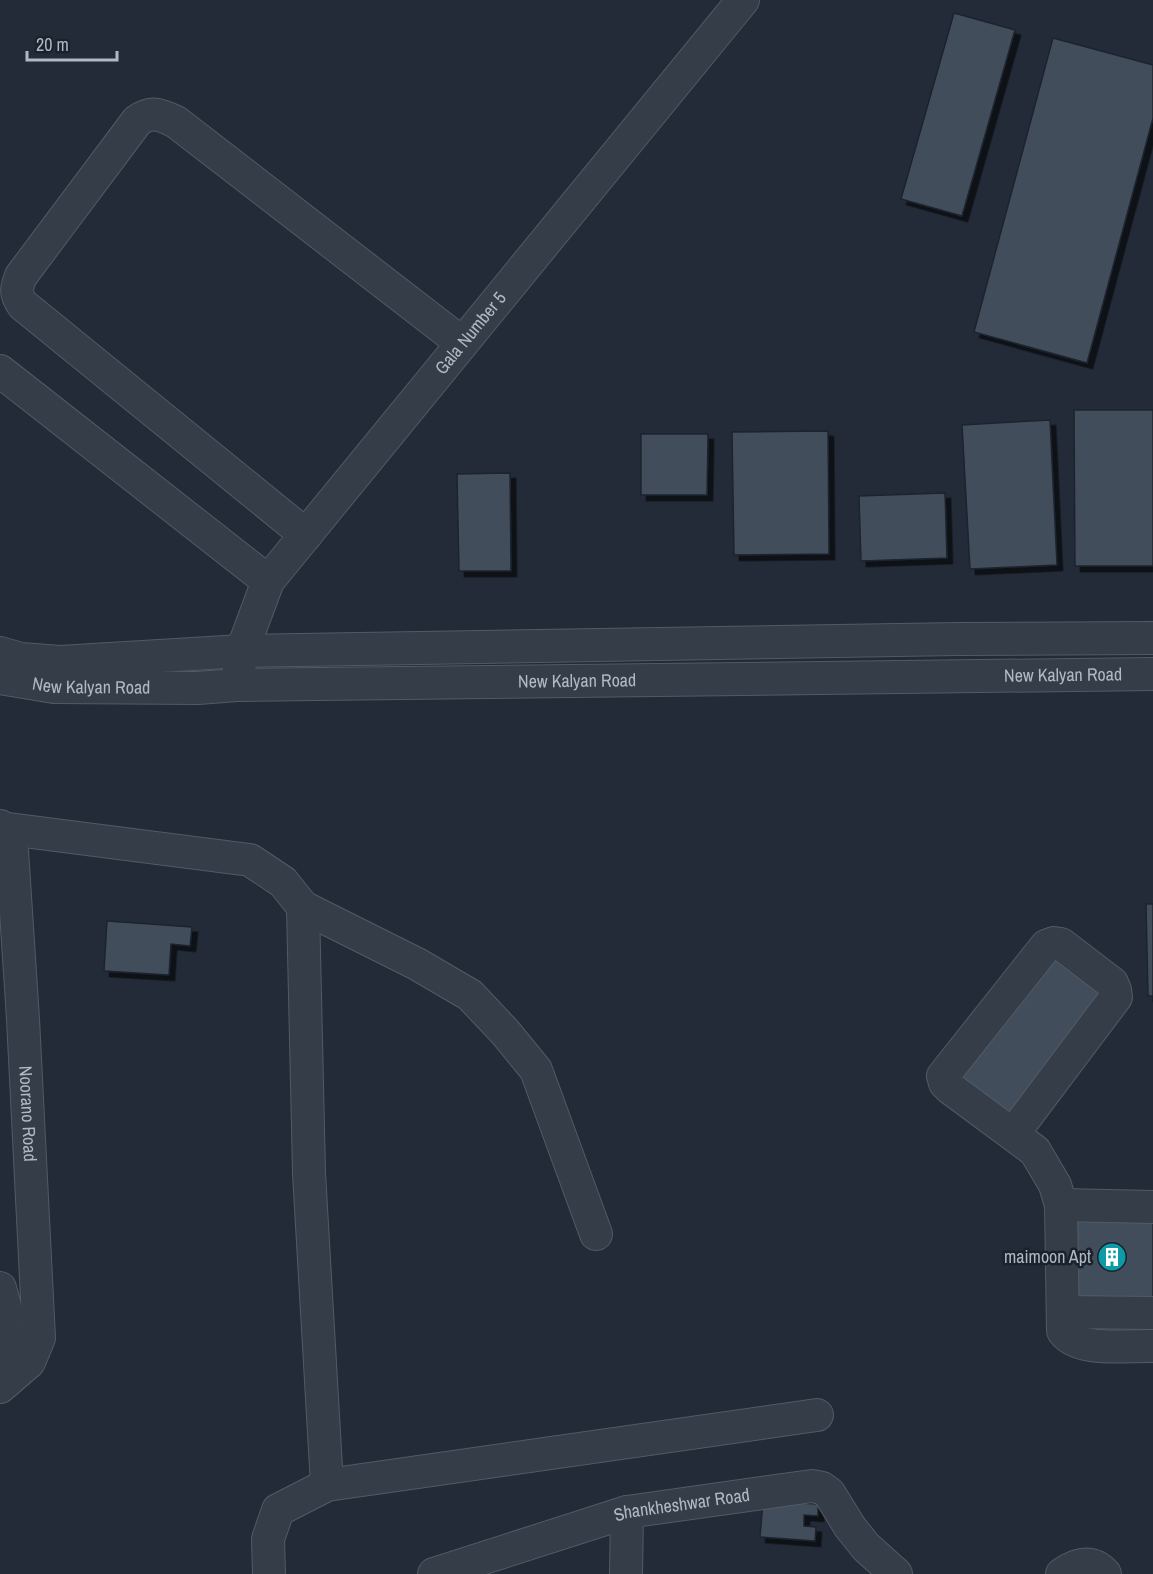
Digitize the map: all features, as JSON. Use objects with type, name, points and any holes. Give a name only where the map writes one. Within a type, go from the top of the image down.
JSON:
[{"type":"street","name":"Gala Number 5","points":[[237,685],[242,651],[268,581],[743,0]]},
{"type":"street","points":[[306,535],[23,305],[17,296],[17,286],[21,276],[137,121],[145,115],[161,115],[176,122],[462,344]]},
{"type":"street","points":[[0,370],[268,581]]},
{"type":"street","points":[[6,675],[60,662],[242,651],[1153,638]]},
{"type":"street","name":"New Kalyan Road","points":[[6,675],[54,687],[198,688],[237,685],[1153,674]]},
{"type":"street","points":[[1,827],[250,860],[284,882],[303,907],[417,964],[470,995],[505,1032],[536,1070],[596,1234]]},
{"type":"street","name":"Noorano Road","points":[[1,827],[12,850],[39,1338],[29,1362],[5,1383]]},
{"type":"street","points":[[303,907],[309,1173],[327,1485]]},
{"type":"street","points":[[1013,1134],[1116,997],[1116,990],[1112,983],[1061,944],[1054,943],[1046,946],[943,1076],[950,1088],[1035,1151],[1055,1185],[1061,1205],[1063,1330],[1068,1337],[1075,1342],[1088,1345],[1153,1346]]},
{"type":"street","points":[[1061,1205],[1153,1207]]},
{"type":"street","points":[[0,1288],[6,1310],[5,1383]]},
{"type":"street","points":[[1063,1312],[1153,1313]]},
{"type":"street","points":[[269,1574],[268,1539],[278,1510],[327,1485],[817,1415]]},
{"type":"street","name":"Shankheshwar Road","points":[[434,1574],[627,1512],[812,1486],[822,1488],[829,1493],[850,1527],[885,1570]]},
{"type":"street","points":[[626,1574],[627,1512]]},
{"type":"street","points":[[1062,1574],[1082,1564],[1093,1565],[1105,1574]]},
{"type":"building","points":[[954,13],[1015,30],[962,216],[901,199]]},
{"type":"building","points":[[1053,38],[1153,65],[1153,118],[1087,363],[974,332]]},
{"type":"building","points":[[1074,410],[1153,410],[1153,566],[1075,566]]},
{"type":"building","points":[[1050,420],[1057,565],[970,569],[962,425]]},
{"type":"building","points":[[828,431],[829,554],[734,555],[732,432]]},
{"type":"building","points":[[641,434],[708,434],[707,495],[641,495]]},
{"type":"building","points":[[510,473],[511,571],[459,571],[457,474]]},
{"type":"building","points":[[945,493],[947,558],[861,561],[859,496]]},
{"type":"building","points":[[1146,904],[1153,904],[1153,996],[1148,996]]},
{"type":"building","points":[[107,921],[192,927],[190,946],[171,944],[169,975],[104,971]]},
{"type":"building","points":[[1053,950],[1110,995],[1007,1125],[950,1081]]},
{"type":"building","name":"maimoon Apt","points":[[1071,1213],[1153,1216],[1153,1301],[1070,1299]]},
{"type":"building","points":[[763,1501],[818,1504],[818,1516],[804,1515],[804,1526],[816,1527],[815,1541],[760,1537]]},
{"type":"place","name":"maimoon Apt","points":[[1112,1257]]}]
